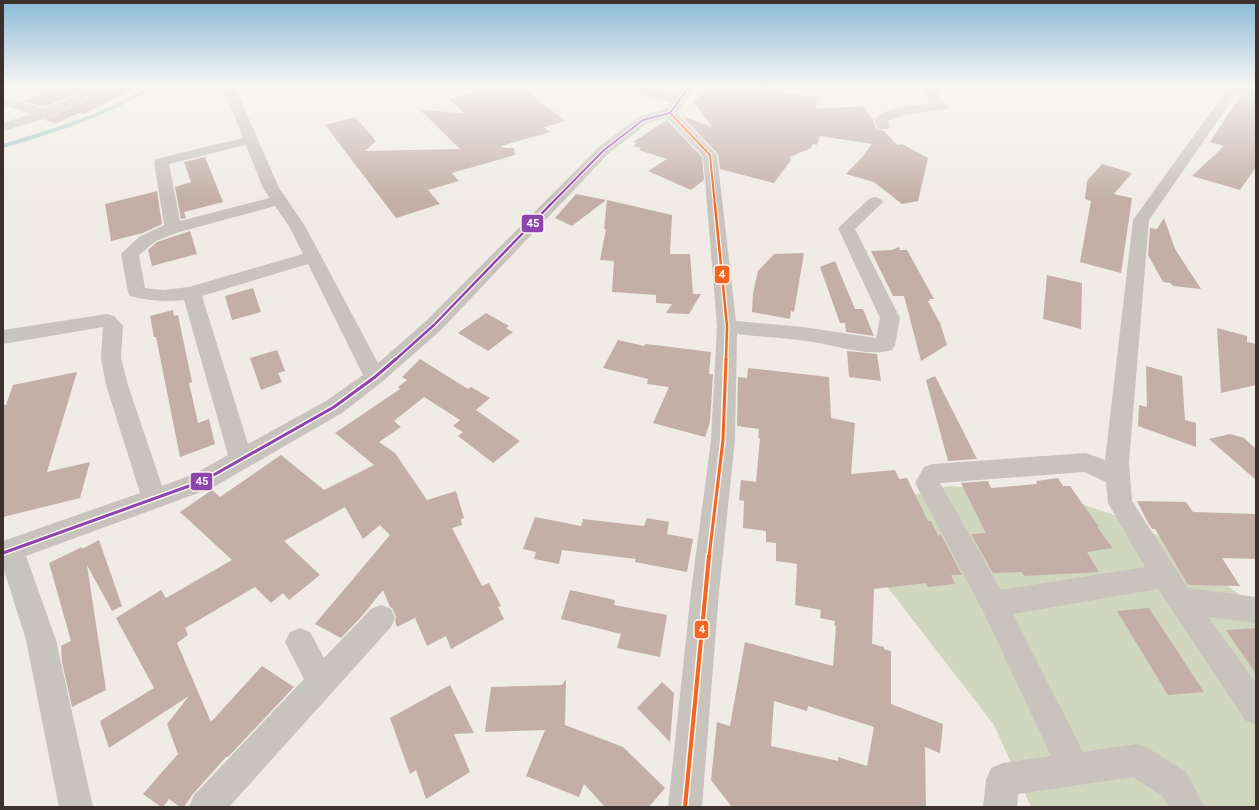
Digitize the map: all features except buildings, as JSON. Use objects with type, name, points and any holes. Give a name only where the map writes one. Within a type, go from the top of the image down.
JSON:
[{"type":"street","points":[[245,125],[271,188],[297,226],[375,377]]},
{"type":"street","points":[[76,807],[41,640],[7,552],[203,481],[334,407],[375,377],[434,325],[604,150],[637,125]]},
{"type":"street","points":[[685,807],[706,592],[724,440],[727,326],[710,155],[687,125]]},
{"type":"street","points":[[1208,125],[1141,220],[1117,463],[1120,503],[1180,600],[1256,709]]},
{"type":"street","points":[[173,228],[171,208],[165,189],[160,162],[251,140]]},
{"type":"street","points":[[280,200],[173,228],[150,236],[140,242],[130,254],[138,292],[150,296],[192,294],[313,257]]},
{"type":"street","points":[[727,326],[766,332],[803,334],[871,345],[885,345],[890,318],[846,228],[869,207],[845,207]]},
{"type":"street","points":[[192,294],[241,459]]},
{"type":"street","points":[[3,337],[107,320],[113,326],[111,358],[117,385],[154,499]]},
{"type":"street","points":[[1074,769],[994,604],[927,483],[934,474],[1086,462],[1118,477]]},
{"type":"street","points":[[994,604],[1165,576]]},
{"type":"street","points":[[1180,600],[1256,610]]},
{"type":"street","points":[[206,807],[380,618]]},
{"type":"street","points":[[300,642],[321,682]]},
{"type":"street","points":[[1000,807],[1003,780],[1136,760],[1175,784],[1187,807]]},
{"type":"green space","points":[[949,486],[1045,492],[1141,524],[1240,595],[1256,614],[1256,807],[1031,807],[994,725],[865,558],[888,501]]},
{"type":"waterway","points":[[3,146],[69,125]]},
{"type":"transit line","name":"45","points":[[3,553],[203,481],[334,407],[375,377],[434,325],[604,150],[637,125]]},
{"type":"transit line","name":"4","points":[[681,125],[710,155],[727,326],[723,440],[705,592],[685,807]]}]
